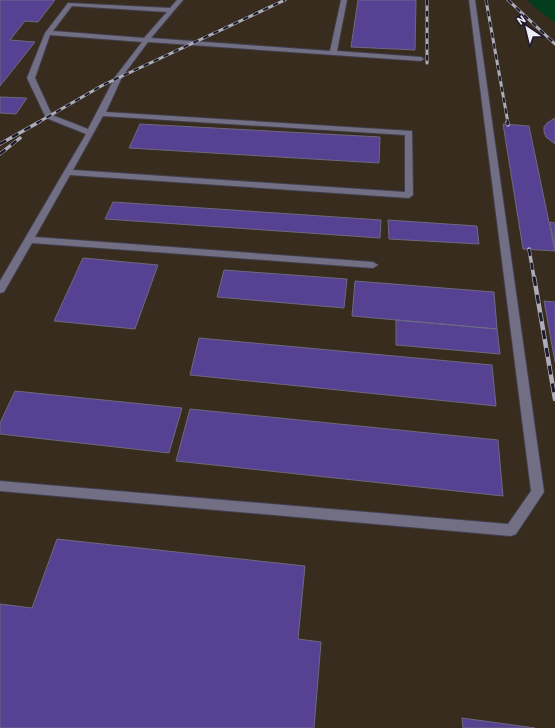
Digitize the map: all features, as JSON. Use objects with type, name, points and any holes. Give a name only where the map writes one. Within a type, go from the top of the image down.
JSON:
[{"type":"lane","points":[[0,290],[91,132],[119,77],[146,40],[180,0]]},
{"type":"lane","points":[[333,53],[344,0]]},
{"type":"lane","points":[[0,486],[511,530],[538,492],[472,0]]},
{"type":"lane","points":[[91,132],[49,116],[31,78],[48,33],[70,4],[171,10]]},
{"type":"lane","points":[[48,33],[421,59]]},
{"type":"lane","points":[[68,172],[409,195],[409,132],[101,114]]},
{"type":"lane","points":[[29,240],[373,265]]},
{"type":"shaded area","points":[[0,0],[527,0],[555,23],[555,728],[0,728]]},
{"type":"green space","points":[[528,0],[555,0],[555,23],[533,6]]},
{"type":"building","points":[[0,0],[55,0],[38,22],[25,21],[10,40],[35,42],[0,86]]},
{"type":"building","points":[[358,0],[416,0],[415,50],[351,47]]},
{"type":"building","points":[[0,97],[27,98],[16,114],[0,113]]},
{"type":"building","points":[[555,118],[555,144],[546,137],[544,127]]},
{"type":"building","points":[[140,124],[380,137],[379,163],[129,148]]},
{"type":"building","points":[[503,124],[529,126],[555,251],[523,249]]},
{"type":"building","points":[[113,202],[381,220],[380,238],[105,219]]},
{"type":"building","points":[[388,220],[477,226],[479,244],[389,239]]},
{"type":"building","points":[[550,222],[555,223],[555,248]]},
{"type":"building","points":[[83,258],[158,265],[135,329],[54,321]]},
{"type":"building","points":[[224,270],[347,279],[344,308],[217,297]]},
{"type":"building","points":[[355,281],[494,292],[497,329],[352,316]]},
{"type":"building","points":[[544,301],[555,302],[555,362]]},
{"type":"building","points":[[396,320],[497,329],[500,354],[396,345]]},
{"type":"building","points":[[199,338],[492,365],[496,406],[190,375]]},
{"type":"building","points":[[15,391],[182,408],[169,453],[0,434],[0,423]]},
{"type":"building","points":[[190,409],[498,440],[503,496],[176,461]]},
{"type":"building","points":[[57,539],[305,566],[298,639],[321,642],[314,728],[0,728],[0,604],[32,608]]},
{"type":"building","points":[[462,718],[535,728],[463,728]]},
{"type":"railway","points":[[37,123],[103,85],[285,0]]},
{"type":"railway","points":[[427,0],[427,63]]},
{"type":"railway","points":[[486,0],[508,123]]},
{"type":"railway","points":[[508,0],[555,44]]},
{"type":"railway","points":[[0,144],[39,122]]},
{"type":"railway","points":[[0,154],[20,138]]},
{"type":"railway","points":[[529,249],[534,278]]},
{"type":"railway","points":[[534,277],[555,399]]}]
